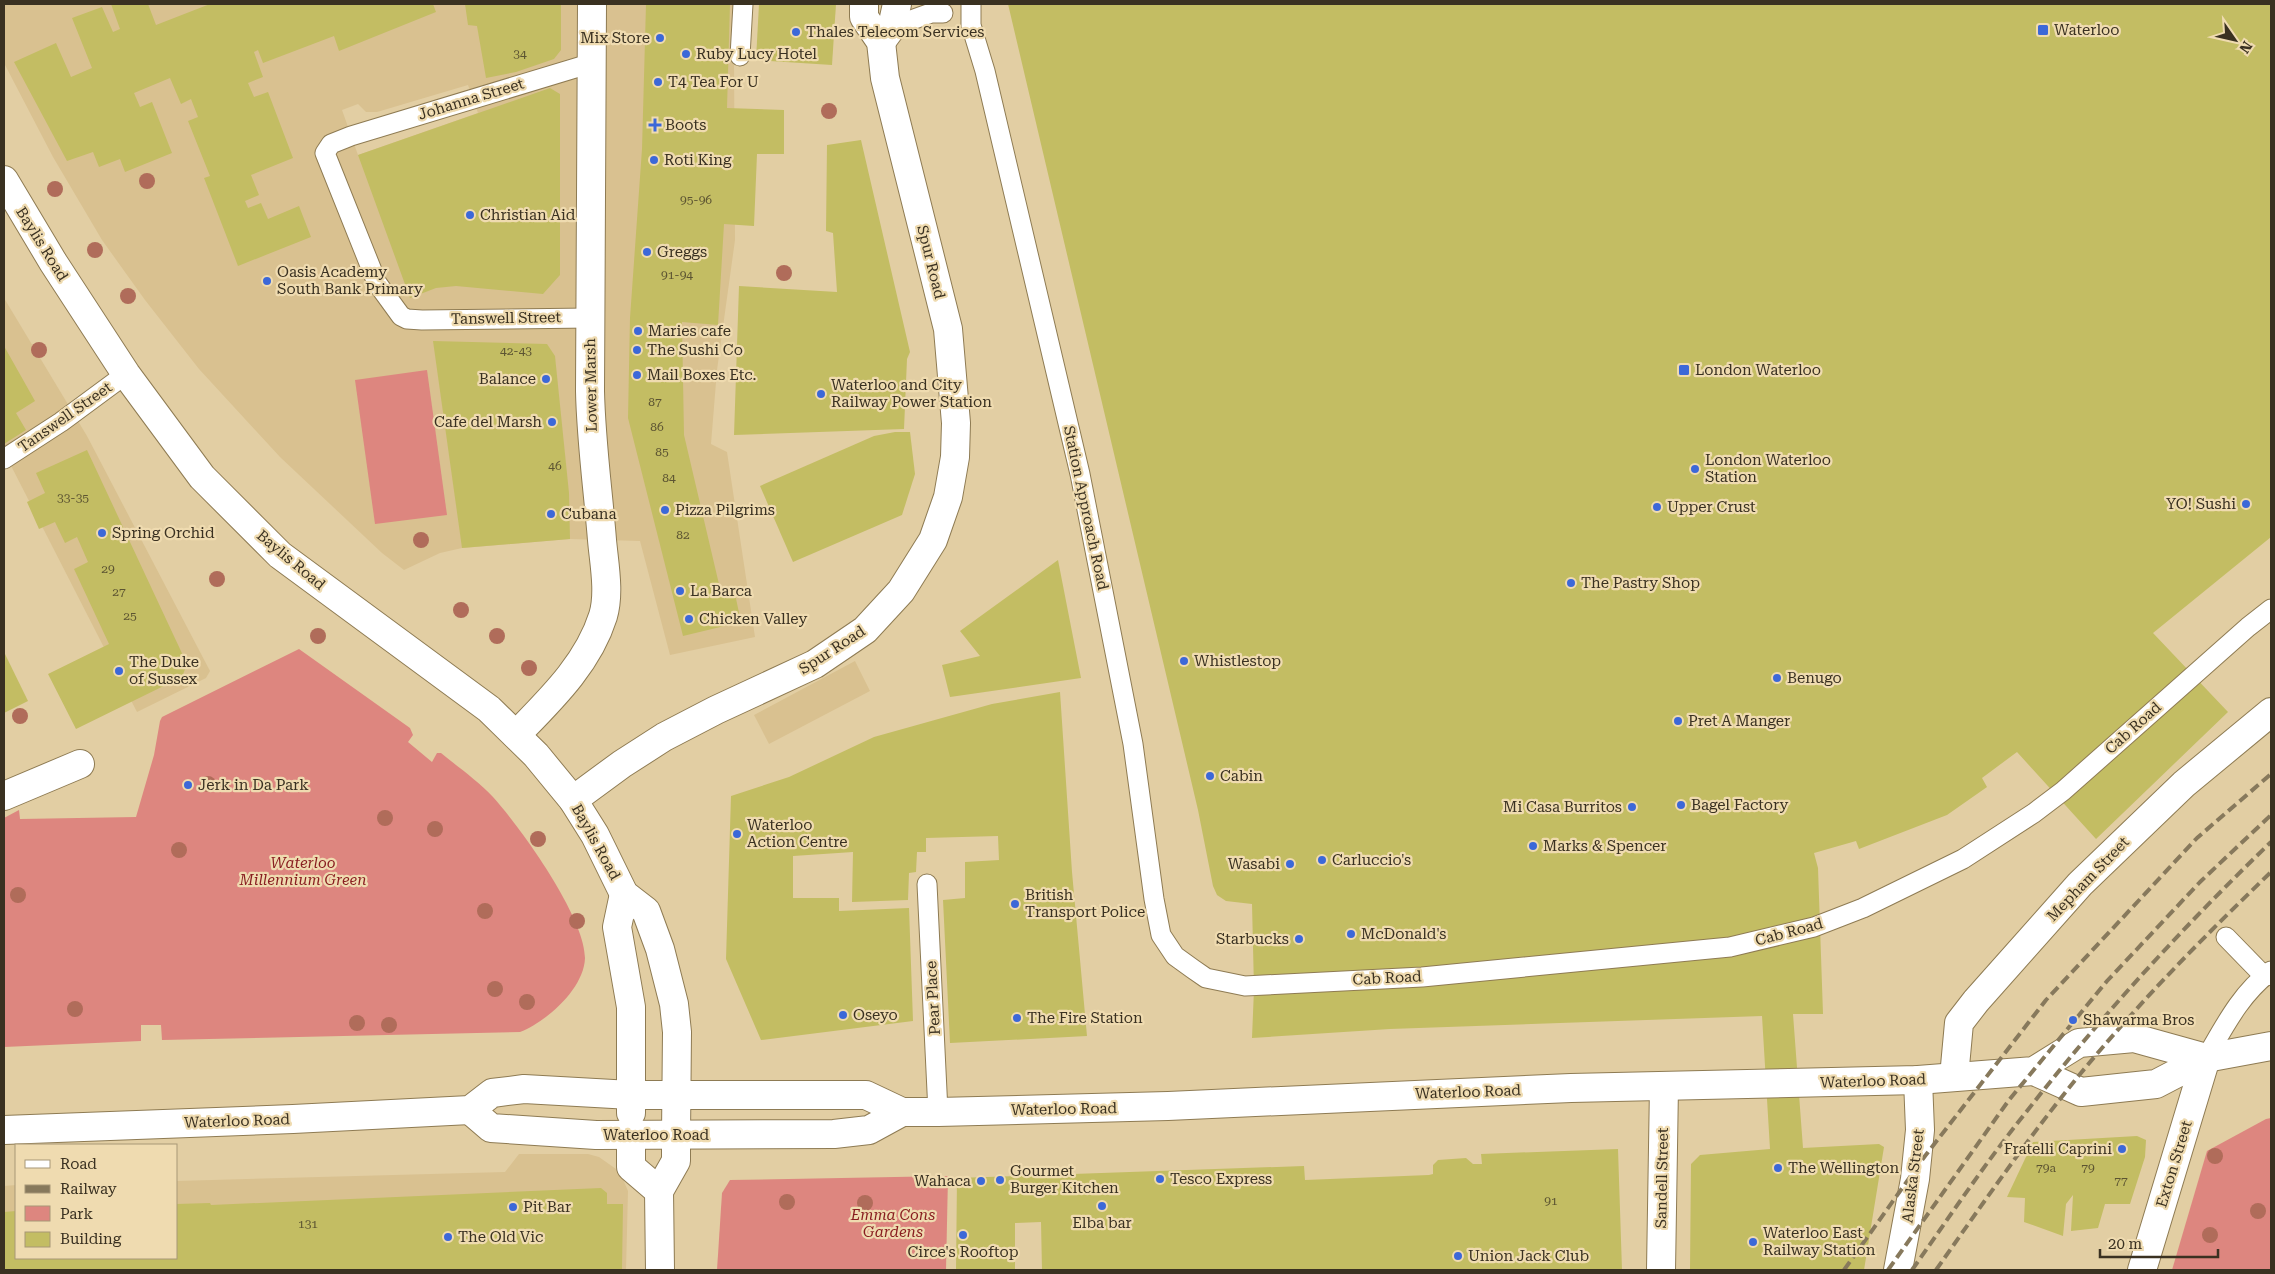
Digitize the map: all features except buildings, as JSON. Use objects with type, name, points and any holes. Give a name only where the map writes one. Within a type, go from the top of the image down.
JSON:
[{"type":"main road","name":"Lower Marsh","points":[[516,735],[545,705],[584,655],[596,634],[604,613],[606,590],[591,432],[592,4]]},
{"type":"main road","points":[[864,4],[864,17],[890,24]]},
{"type":"main road","name":"Spur Road","points":[[573,800],[622,764],[664,737],[716,710],[815,664],[865,630],[901,591],[933,540],[948,497],[955,457],[956,423],[948,329],[885,78],[890,24]]},
{"type":"main road","name":"Baylis Road","points":[[4,180],[53,262],[126,374],[202,477],[280,555],[464,689],[516,735],[536,755],[573,800],[595,835],[624,894],[646,911],[669,980],[677,1032],[676,1161],[659,1191],[631,1167],[630,1008],[616,928],[624,894]]},
{"type":"main road","name":"Mepham Street","points":[[1954,1077],[1959,1023],[1976,1001],[2080,884],[2184,784],[2271,712]]},
{"type":"main road","points":[[4,796],[80,764]]},
{"type":"main road","name":"Waterloo Road","points":[[4,1130],[470,1110],[492,1093],[524,1089],[631,1095],[866,1095],[902,1112],[938,1112],[1168,1106],[1492,1091],[1918,1080],[2034,1071],[2079,1043],[2134,1038],[2206,1058]]},
{"type":"main road","name":"Waterloo Road","points":[[2034,1071],[2080,1092],[2156,1084],[2206,1058],[2271,1046]]},
{"type":"main road","name":"Exton Street","points":[[2142,1270],[2206,1058]]},
{"type":"main road","name":"Alaska Street","points":[[1898,1270],[1915,1179],[1920,1130],[1918,1080]]},
{"type":"main road","name":"Sandell Street","points":[[1661,1270],[1664,1086]]},
{"type":"main road","name":"Waterloo Road","points":[[470,1110],[491,1128],[596,1135],[676,1136],[842,1133],[868,1130],[902,1112]]},
{"type":"main road","points":[[659,1191],[660,1270]]},
{"type":"lane","points":[[740,56],[743,4]]},
{"type":"lane","name":"Station Approach Road","points":[[971,4],[971,25],[985,71],[1080,474],[1133,744],[1154,899],[1161,935],[1175,956],[1206,978]]},
{"type":"lane","points":[[890,24],[941,8],[971,25]]},
{"type":"lane","name":"Johanna Street","points":[[422,320],[407,319],[401,316],[377,284],[325,153],[331,144],[351,136],[592,63]]},
{"type":"lane","name":"Tanswell Street","points":[[422,320],[590,318]]},
{"type":"lane","name":"Tanswell Street","points":[[4,459],[61,422],[126,374]]},
{"type":"lane","name":"Cab Road","points":[[1206,978],[1245,986],[1422,976],[1730,947],[1814,927],[1860,910],[1938,872],[1982,848],[2034,814],[2063,791],[2193,675],[2271,609]]},
{"type":"lane","name":"Pear Place","points":[[927,884],[938,1112]]},
{"type":"lane","points":[[2206,1058],[2235,1008],[2269,974],[2226,937]]},
{"type":"shaded area","points":[[4,4],[736,4],[734,56],[735,240],[717,370],[711,444],[727,452],[755,637],[670,655],[640,541],[570,539],[462,548],[440,553],[404,570],[382,553],[280,457],[199,369],[145,300],[102,240],[53,157],[4,63]],"holes":[[[468,85],[478,113],[358,155],[342,110],[358,104],[366,112],[377,112]]]},
{"type":"shaded area","points":[[4,298],[87,436],[210,671],[206,678],[137,712],[4,452]]},
{"type":"shaded area","points":[[855,661],[870,691],[769,744],[754,715]]},
{"type":"shaded area","points":[[519,1154],[588,1154],[599,1157],[616,1169],[628,1191],[626,1270],[4,1270],[4,1186],[15,1185],[15,1259],[178,1259],[178,1181],[505,1172]]},
{"type":"green space","points":[[427,370],[447,515],[375,524],[355,380]]},
{"type":"green space","name":"Waterloo Millennium Green","points":[[299,649],[410,728],[413,735],[408,742],[432,762],[437,753],[441,753],[481,785],[505,811],[550,874],[575,920],[585,958],[583,970],[571,992],[562,1003],[541,1021],[520,1032],[162,1040],[161,1025],[141,1025],[141,1041],[4,1047],[4,818],[19,810],[20,819],[136,817],[154,755],[162,717]]},
{"type":"green space","points":[[2271,1118],[2271,1270],[2172,1270],[2207,1151]]},
{"type":"green space","name":"Emma Cons Gardens","points":[[948,1176],[946,1270],[717,1270],[722,1193],[730,1180]]},
{"type":"railway","points":[[1844,1270],[1925,1156],[2046,1000],[2197,838],[2271,774]]},
{"type":"railway","points":[[1888,1270],[2009,1100],[2107,981],[2200,882],[2271,815]]},
{"type":"railway","points":[[1912,1270],[1968,1189],[2055,1075],[2144,972],[2271,842]]},
{"type":"railway","points":[[1936,1270],[2023,1148],[2092,1060],[2173,970],[2271,872]]},
{"type":"place","name":"Waterloo","points":[[2043,30]]},
{"type":"place","name":"Thales Telecom Services","points":[[796,32]]},
{"type":"place","name":"Mix Store","points":[[660,38]]},
{"type":"place","name":"Ruby Lucy Hotel","points":[[686,54]]},
{"type":"place","name":"T4 Tea For U","points":[[658,82]]},
{"type":"place","name":"Boots","points":[[655,125]]},
{"type":"place","name":"Roti King","points":[[654,160]]},
{"type":"place","name":"Christian Aid","points":[[470,215]]},
{"type":"place","name":"Greggs","points":[[647,252]]},
{"type":"place","name":"Oasis Academy South Bank Primary","points":[[267,281]]},
{"type":"place","name":"Maries cafe","points":[[638,331]]},
{"type":"place","name":"The Sushi Co","points":[[637,350]]},
{"type":"place","name":"London Waterloo","points":[[1684,370]]},
{"type":"place","name":"Mail Boxes Etc.","points":[[637,375]]},
{"type":"place","name":"Balance","points":[[546,379]]},
{"type":"place","name":"Waterloo and City Railway Power Station","points":[[821,394]]},
{"type":"place","name":"Cafe del Marsh","points":[[552,422]]},
{"type":"place","name":"London Waterloo Station","points":[[1695,469]]},
{"type":"place","name":"YO! Sushi","points":[[2246,504]]},
{"type":"place","name":"Upper Crust","points":[[1657,507]]},
{"type":"place","name":"Pizza Pilgrims","points":[[665,510]]},
{"type":"place","name":"Cubana","points":[[551,514]]},
{"type":"place","name":"Spring Orchid","points":[[102,533]]},
{"type":"place","name":"The Pastry Shop","points":[[1571,583]]},
{"type":"place","name":"La Barca","points":[[680,591]]},
{"type":"place","name":"Chicken Valley","points":[[689,619]]},
{"type":"place","name":"Whistlestop","points":[[1184,661]]},
{"type":"place","name":"The Duke of Sussex","points":[[119,671]]},
{"type":"place","name":"Benugo","points":[[1777,678]]},
{"type":"place","name":"Pret A Manger","points":[[1678,721]]},
{"type":"place","name":"Cabin","points":[[1210,776]]},
{"type":"place","name":"Jerk in Da Park","points":[[188,785]]},
{"type":"place","name":"Bagel Factory","points":[[1681,805]]},
{"type":"place","name":"Mi Casa Burritos","points":[[1632,807]]},
{"type":"place","name":"Waterloo Action Centre","points":[[737,834]]},
{"type":"place","name":"Marks & Spencer","points":[[1533,846]]},
{"type":"place","name":"Carluccio's","points":[[1322,860]]},
{"type":"place","name":"Wasabi","points":[[1290,864]]},
{"type":"place","name":"British Transport Police","points":[[1015,904]]},
{"type":"place","name":"McDonald's","points":[[1351,934]]},
{"type":"place","name":"Starbucks","points":[[1299,939]]},
{"type":"place","name":"Oseyo","points":[[843,1015]]},
{"type":"place","name":"The Fire Station","points":[[1017,1018]]},
{"type":"place","name":"Shawarma Bros","points":[[2073,1020]]},
{"type":"place","name":"Fratelli Caprini","points":[[2122,1149]]},
{"type":"place","name":"The Wellington","points":[[1778,1168]]},
{"type":"place","name":"Tesco Express","points":[[1160,1179]]},
{"type":"place","name":"Gourmet Burger Kitchen","points":[[1000,1180]]},
{"type":"place","name":"Wahaca","points":[[981,1181]]},
{"type":"place","name":"Elba bar","points":[[1102,1206]]},
{"type":"place","name":"Pit Bar","points":[[513,1207]]},
{"type":"place","name":"Circe's Rooftop","points":[[963,1235]]},
{"type":"place","name":"The Old Vic","points":[[448,1237]]},
{"type":"place","name":"Waterloo East Railway Station","points":[[1753,1242]]},
{"type":"place","name":"Union Jack Club","points":[[1458,1256]]}]
